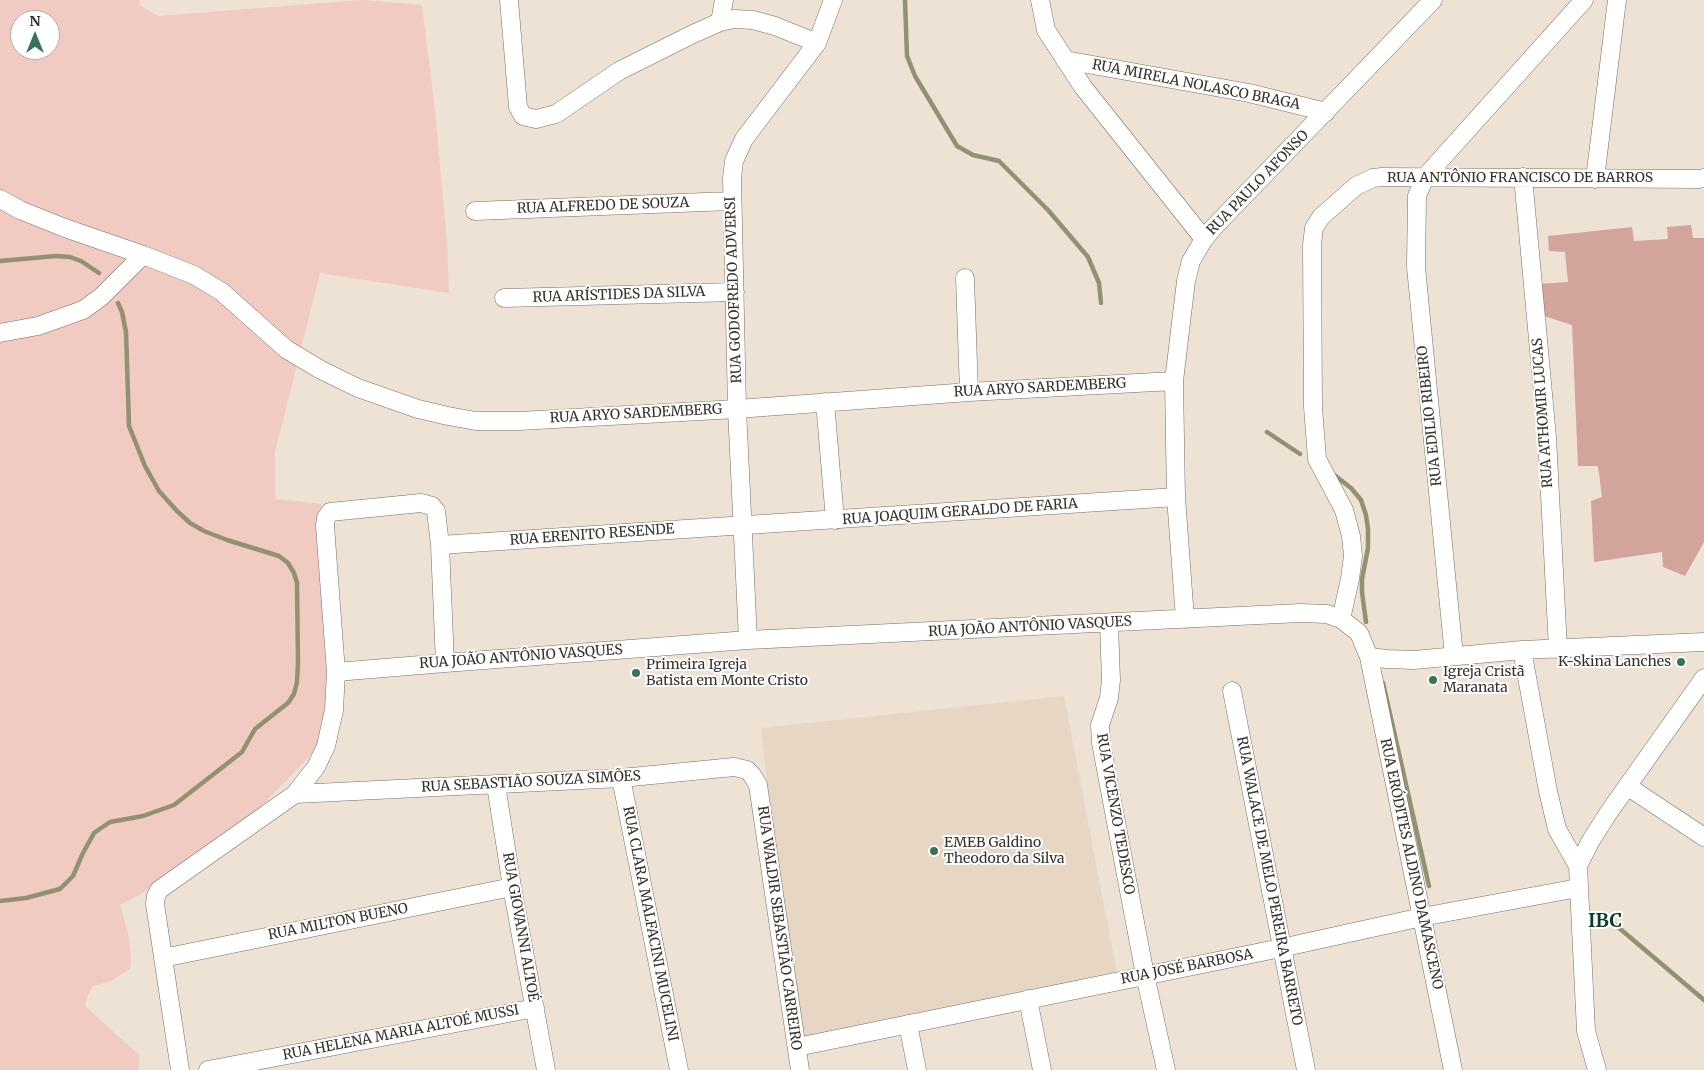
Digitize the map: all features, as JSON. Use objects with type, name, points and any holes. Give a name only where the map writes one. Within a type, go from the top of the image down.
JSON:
[{"type":"street","points":[[509,0],[518,107],[523,116],[536,119],[556,114],[619,71],[720,22],[734,19],[753,20],[775,26],[817,43]]},
{"type":"street","points":[[720,22],[724,0]]},
{"type":"street","name":"RUA GODOFREDO ADVERSI","points":[[748,640],[737,409],[732,201],[734,161],[744,139],[817,43],[833,0]]},
{"type":"street","points":[[1040,0],[1046,30],[1083,87],[1204,239]]},
{"type":"street","name":"RUA PAULO AFONSO","points":[[1185,619],[1176,497],[1174,381],[1186,281],[1192,261],[1204,239],[1232,207],[1433,0]]},
{"type":"street","points":[[1425,177],[1584,0]]},
{"type":"street","points":[[1595,179],[1617,0]]},
{"type":"street","name":"RUA MIRELA NOLASCO BRAGA","points":[[1065,60],[1249,93],[1326,112]]},
{"type":"street","name":"RUA EDILIO RIBEIRO","points":[[1425,177],[1417,196],[1416,267],[1454,656]]},
{"type":"street","name":"RUA ATHOMIR LUCAS","points":[[1523,177],[1547,437],[1558,649]]},
{"type":"street","name":"RUA ANTÔNIO FRANCISCO DE BARROS","points":[[1341,619],[1350,578],[1351,536],[1344,510],[1317,459],[1313,406],[1312,245],[1314,228],[1321,217],[1356,186],[1373,178],[1701,179]]},
{"type":"street","name":"RUA ARYO SARDEMBERG","points":[[0,199],[20,210],[64,228],[194,275],[222,292],[286,349],[321,370],[358,388],[418,409],[448,416],[476,420],[510,421],[737,409],[970,392],[1174,381]]},
{"type":"street","name":"RUA ALFREDO DE SOUZA","points":[[476,211],[732,201]]},
{"type":"street","points":[[0,333],[38,326],[83,310],[101,297],[143,255]]},
{"type":"street","points":[[965,278],[970,392]]},
{"type":"street","name":"RUA ARÍSTIDES DA SILVA","points":[[504,298],[735,292]]},
{"type":"street","points":[[825,402],[835,520]]},
{"type":"street","name":"RUA JOAQUIM GERALDO DE FARIA","points":[[744,526],[1176,497]]},
{"type":"street","points":[[180,1070],[155,904],[156,896],[159,890],[295,794],[316,767],[326,746],[334,710],[336,672],[325,526],[326,518],[330,512],[421,503],[432,506],[436,511],[440,545],[445,663]]},
{"type":"street","name":"RUA ERENITO RESENDE","points":[[440,545],[744,526]]},
{"type":"street","name":"RUA JOÃO ANTÔNIO VASQUES","points":[[336,672],[748,640],[1312,613],[1327,614],[1341,619],[1359,633],[1369,657]]},
{"type":"street","name":"RUA VICENZO TEDESCO","points":[[1109,624],[1112,680],[1109,698],[1100,726],[1100,743],[1166,1070]]},
{"type":"street","points":[[1369,657],[1414,660],[1522,650],[1704,642]]},
{"type":"street","points":[[1522,650],[1557,830],[1578,866]]},
{"type":"street","name":"RUA ERÓDITES ALDINO DAMASCENO","points":[[1369,657],[1453,1070]]},
{"type":"street","points":[[1597,1070],[1586,1031],[1578,866],[1590,842],[1627,786],[1698,699],[1704,678]]},
{"type":"street","name":"RUA WALACE DE MELO PEREIRA BARRETO","points":[[1232,691],[1306,1070]]},
{"type":"street","name":"RUA SEBASTIÃO SOUZA SIMÕES","points":[[295,794],[621,778],[734,767],[746,770],[752,775],[758,786]]},
{"type":"street","name":"RUA CLARA MALFACINI MUCELINI","points":[[621,778],[679,1070]]},
{"type":"street","name":"RUA GIOVANNI ALTOÉ","points":[[496,785],[512,887],[546,1070]]},
{"type":"street","name":"RUA WALDIR SEBASTIÃO CARREIRO","points":[[758,786],[800,1070]]},
{"type":"street","points":[[1627,786],[1704,837]]},
{"type":"street","name":"RUA MILTON BUENO","points":[[163,958],[512,887]]},
{"type":"street","name":"RUA JOSÉ BARBOSA","points":[[797,1047],[1146,974],[1281,948],[1422,917],[1578,888]]},
{"type":"street","points":[[1028,999],[1042,1070]]},
{"type":"street","name":"RUA HELENA MARIA ALTOÉ MUSSI","points":[[208,1070],[535,1008]]},
{"type":"street","points":[[908,1024],[917,1070]]},
{"type":"shaded area","points":[[0,0],[140,0],[140,5],[158,16],[362,0],[422,5],[435,111],[447,243],[449,293],[320,273],[275,452],[275,499],[321,504],[332,656],[331,693],[320,745],[234,835],[136,897],[120,905],[129,938],[130,969],[111,981],[93,986],[85,1006],[139,1055],[139,1070],[0,1070]]},
{"type":"shaded area","points":[[1691,225],[1693,238],[1704,238],[1704,542],[1685,576],[1663,567],[1662,552],[1594,562],[1591,501],[1602,497],[1598,466],[1578,466],[1572,325],[1541,315],[1539,284],[1568,282],[1565,252],[1549,251],[1548,236],[1632,227],[1634,241],[1668,239],[1667,227]]},
{"type":"shaded area","name":"EMEB Galdino Theodoro da Silva","points":[[1064,696],[1117,974],[797,1039],[761,728]]},
{"type":"waterway","points":[[905,0],[907,56],[915,76],[957,146],[973,155],[999,161],[1048,210],[1088,257],[1099,283],[1101,303]]},
{"type":"waterway","points":[[0,261],[56,256],[70,257],[81,261],[99,273]]},
{"type":"waterway","points":[[0,901],[26,898],[60,889],[73,876],[94,833],[110,822],[143,816],[174,805],[242,752],[255,729],[288,703],[294,694],[297,682],[297,583],[288,563],[279,556],[227,540],[190,523],[159,491],[145,466],[129,426],[126,332],[118,303]]},
{"type":"waterway","points":[[1267,432],[1300,454]]},
{"type":"waterway","points":[[1333,474],[1351,488],[1361,500],[1366,515],[1368,548],[1362,579],[1366,622]]},
{"type":"waterway","points":[[1383,683],[1429,886]]},
{"type":"waterway","points":[[1605,916],[1704,1000]]},
{"type":"place","name":"K-Skina Lanches","points":[[1681,662]]},
{"type":"place","name":"Primeira Igreja Batista em Monte Cristo","points":[[636,673]]},
{"type":"place","name":"Igreja Cristã Maranata","points":[[1433,680]]},
{"type":"place","name":"EMEB Galdino Theodoro da Silva","points":[[934,851]]},
{"type":"district","name":"IBC","points":[[1605,922]]}]
